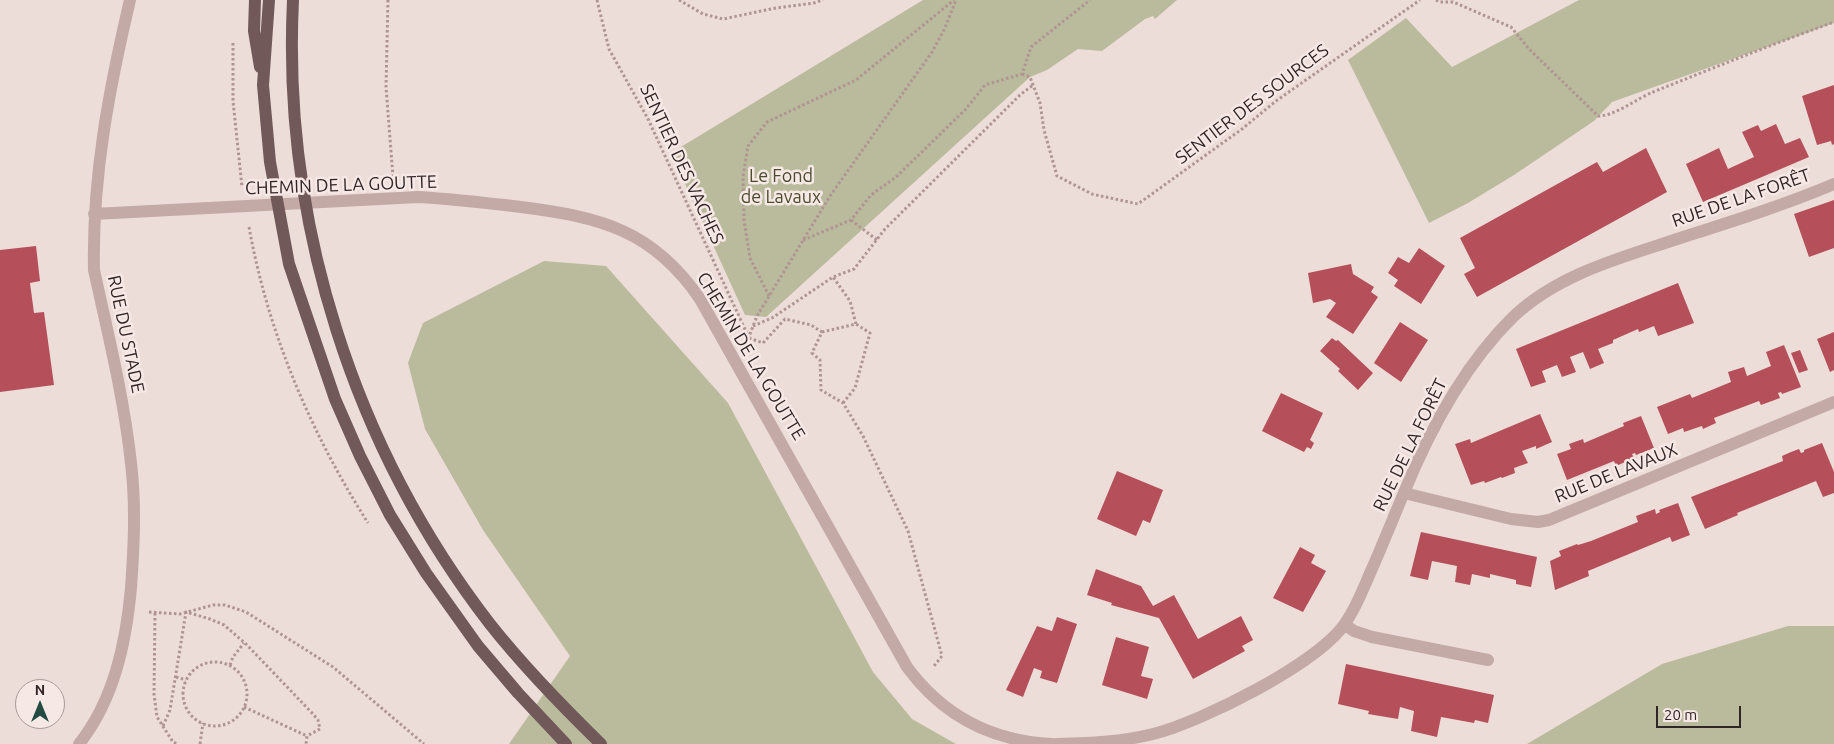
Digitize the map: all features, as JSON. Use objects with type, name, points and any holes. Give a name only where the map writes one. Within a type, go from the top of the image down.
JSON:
[{"type":"main road","points":[[255,0],[254,31],[263,84],[270,162],[288,264],[332,390],[360,456],[390,515],[416,556],[478,646],[518,693],[566,744]]},
{"type":"main road","points":[[263,84],[269,0]]},
{"type":"main road","points":[[293,0],[291,31],[293,84],[300,168],[311,234],[323,287],[358,393],[395,475],[458,580],[491,625],[524,664],[563,707],[601,744]]},
{"type":"street","name":"RUE DU STADE","points":[[80,744],[102,708],[116,676],[129,610],[135,536],[131,465],[126,422],[94,270],[94,214],[102,138],[130,0]]},
{"type":"street","name":"RUE DE LA FORÊT","points":[[980,727],[1007,738],[1028,743],[1054,744],[1125,740],[1176,728],[1208,714],[1280,675],[1310,656],[1332,639],[1345,625],[1356,605],[1404,493],[1450,396],[1463,377],[1512,317],[1536,297],[1560,283],[1616,259],[1724,224],[1834,184]]},
{"type":"street","name":"CHEMIN DE LA GOUTTE","points":[[94,214],[388,198],[456,200],[560,212],[592,219],[635,236],[673,265],[687,280],[700,299],[907,667],[920,685],[947,708],[980,727]]},
{"type":"street","name":"RUE DE LAVAUX","points":[[1404,493],[1510,519],[1538,522],[1549,520],[1834,402]]},
{"type":"street","points":[[1345,625],[1354,631],[1372,637],[1488,660]]},
{"type":"path","points":[[388,0],[386,87],[388,198]]},
{"type":"path","name":"SENTIER DES VACHES","points":[[597,0],[609,49],[648,119],[749,338]]},
{"type":"path","points":[[679,0],[703,14],[723,19],[823,0]]},
{"type":"path","points":[[856,324],[822,332],[811,325],[785,319],[763,343],[749,338],[757,316],[830,196],[932,52],[944,30],[955,0]]},
{"type":"path","points":[[769,296],[750,258],[744,220],[743,177],[748,146],[767,122],[856,80],[955,0]]},
{"type":"path","points":[[1022,74],[1031,47],[1090,0]]},
{"type":"path","name":"SENTIER DES SOURCES","points":[[1033,84],[1040,103],[1044,130],[1058,176],[1092,194],[1138,204],[1242,129],[1276,101],[1420,0]]},
{"type":"path","points":[[1436,0],[1440,2],[1453,1],[1511,26],[1529,49],[1598,116],[1606,116],[1641,97],[1714,67],[1834,22]]},
{"type":"path","points":[[753,326],[772,318],[833,278],[854,269],[885,230],[1020,94],[1033,84],[1030,77],[1022,74],[985,86],[965,110],[896,177],[871,195],[851,220],[803,240]]},
{"type":"path","points":[[851,220],[877,240]]},
{"type":"path","points":[[833,278],[850,301],[856,324],[870,333],[855,388],[843,403]]},
{"type":"path","points":[[822,332],[812,353],[820,360],[822,390],[843,403],[863,436],[911,541],[942,656],[920,685]]},
{"type":"path","points":[[129,610],[172,615],[213,605],[225,605],[246,612],[334,667],[424,744]]},
{"type":"path","points":[[186,612],[224,625],[244,642],[318,720],[320,729],[307,736]]},
{"type":"path","points":[[163,726],[170,710],[186,612]]},
{"type":"path","points":[[155,613],[154,694],[157,717],[173,742],[178,744]]},
{"type":"path","points":[[230,665],[240,645],[244,642]]},
{"type":"path","points":[[210,662],[230,665],[245,680],[248,691],[244,706],[234,719],[225,724],[214,726],[194,718],[184,700],[183,690],[186,680],[196,668],[210,662]]},
{"type":"path","points":[[176,677],[186,680]]},
{"type":"path","points":[[244,706],[307,736]]},
{"type":"path","points":[[200,744],[203,723]]},
{"type":"path","points":[[306,744],[307,736]]},
{"type":"green space","name":"Le Fond de Lavaux","points":[[923,0],[1177,0],[1155,19],[1153,16],[1145,19],[1102,51],[1078,49],[1047,70],[1030,77],[766,317],[745,315],[671,153]]},
{"type":"green space","points":[[1579,0],[1834,0],[1834,23],[1612,102],[1594,121],[1514,175],[1468,203],[1429,223],[1348,60],[1406,18],[1452,67]]},
{"type":"green space","points":[[544,261],[606,266],[728,403],[873,672],[912,719],[956,744],[509,744],[570,656],[483,530],[425,429],[408,363],[423,323]]},
{"type":"green space","points":[[1788,626],[1834,626],[1834,744],[1527,744],[1662,664]]},
{"type":"building","points":[[1834,85],[1834,144],[1832,145],[1831,141],[1817,145],[1802,96]]},
{"type":"building","points":[[1776,124],[1785,144],[1800,138],[1809,157],[1703,202],[1686,164],[1719,148],[1728,169],[1754,157],[1742,132],[1758,125],[1761,131]]},
{"type":"building","points":[[1646,148],[1667,192],[1477,297],[1464,274],[1475,268],[1460,238],[1597,162],[1603,172]]},
{"type":"building","points":[[1834,200],[1834,248],[1809,257],[1794,214]]},
{"type":"building","points":[[36,246],[40,281],[30,283],[34,313],[44,312],[54,385],[0,392],[0,250]]},
{"type":"building","points":[[1419,248],[1445,266],[1421,304],[1394,286],[1398,280],[1388,273],[1398,257],[1409,263]]},
{"type":"building","points":[[1351,264],[1353,274],[1374,287],[1371,292],[1378,297],[1353,334],[1326,317],[1336,303],[1330,299],[1313,303],[1308,273]]},
{"type":"building","points":[[1678,283],[1694,323],[1658,336],[1654,326],[1639,332],[1638,329],[1598,349],[1604,363],[1590,369],[1583,352],[1570,357],[1576,372],[1562,377],[1557,365],[1542,371],[1546,382],[1531,387],[1516,349]]},
{"type":"building","points":[[1400,322],[1428,340],[1401,382],[1374,363]]},
{"type":"building","points":[[1834,332],[1834,370],[1830,372],[1817,339]]},
{"type":"building","points":[[1332,338],[1336,341],[1338,340],[1373,373],[1358,390],[1338,371],[1340,369],[1320,351]]},
{"type":"building","points":[[1784,345],[1801,387],[1782,394],[1781,392],[1778,393],[1780,398],[1761,405],[1759,401],[1714,418],[1716,423],[1703,429],[1702,426],[1684,432],[1683,428],[1668,434],[1657,407],[1690,394],[1692,398],[1731,382],[1728,372],[1744,367],[1747,376],[1771,366],[1766,352]]},
{"type":"building","points":[[1800,350],[1808,370],[1799,373],[1791,353]]},
{"type":"building","points":[[1281,393],[1323,413],[1310,440],[1314,443],[1311,449],[1307,447],[1304,452],[1262,431]]},
{"type":"building","points":[[1540,414],[1552,442],[1536,449],[1536,446],[1522,451],[1528,463],[1514,468],[1515,473],[1485,483],[1484,481],[1471,485],[1455,444],[1470,439],[1471,443]]},
{"type":"building","points":[[1641,416],[1654,448],[1636,455],[1635,453],[1632,454],[1634,458],[1616,466],[1614,461],[1567,480],[1557,454],[1571,449],[1569,444],[1583,439],[1584,443],[1624,426],[1623,423]]},
{"type":"building","points":[[1822,443],[1834,472],[1834,493],[1823,497],[1816,481],[1737,513],[1738,515],[1705,529],[1691,497],[1783,461],[1782,456],[1791,452],[1799,449],[1801,453]]},
{"type":"building","points":[[1117,471],[1163,490],[1150,523],[1143,520],[1136,536],[1097,519]]},
{"type":"building","points":[[1678,503],[1690,535],[1672,542],[1670,537],[1588,571],[1589,576],[1555,590],[1550,561],[1561,556],[1559,551],[1591,541],[1638,522],[1636,516],[1655,509],[1656,514],[1660,512],[1659,510]]},
{"type":"building","points":[[1421,532],[1537,557],[1531,587],[1516,584],[1516,580],[1490,574],[1490,578],[1472,574],[1470,585],[1455,582],[1457,566],[1432,561],[1428,580],[1410,576]]},
{"type":"building","points":[[1300,547],[1315,555],[1311,563],[1326,571],[1303,612],[1273,598]]},
{"type":"building","points":[[1096,569],[1141,586],[1153,606],[1174,595],[1198,639],[1241,616],[1253,640],[1242,646],[1245,651],[1193,679],[1159,618],[1111,605],[1112,603],[1087,595]]},
{"type":"building","points":[[1057,617],[1077,624],[1057,683],[1040,678],[1042,671],[1034,668],[1023,697],[1006,690],[1037,626],[1052,631]]},
{"type":"building","points":[[1116,637],[1149,647],[1141,676],[1153,679],[1147,699],[1102,685]]},
{"type":"building","points":[[1346,664],[1494,695],[1488,723],[1475,720],[1474,723],[1441,717],[1437,737],[1411,731],[1414,711],[1400,707],[1398,719],[1368,714],[1369,711],[1338,704]]}]
